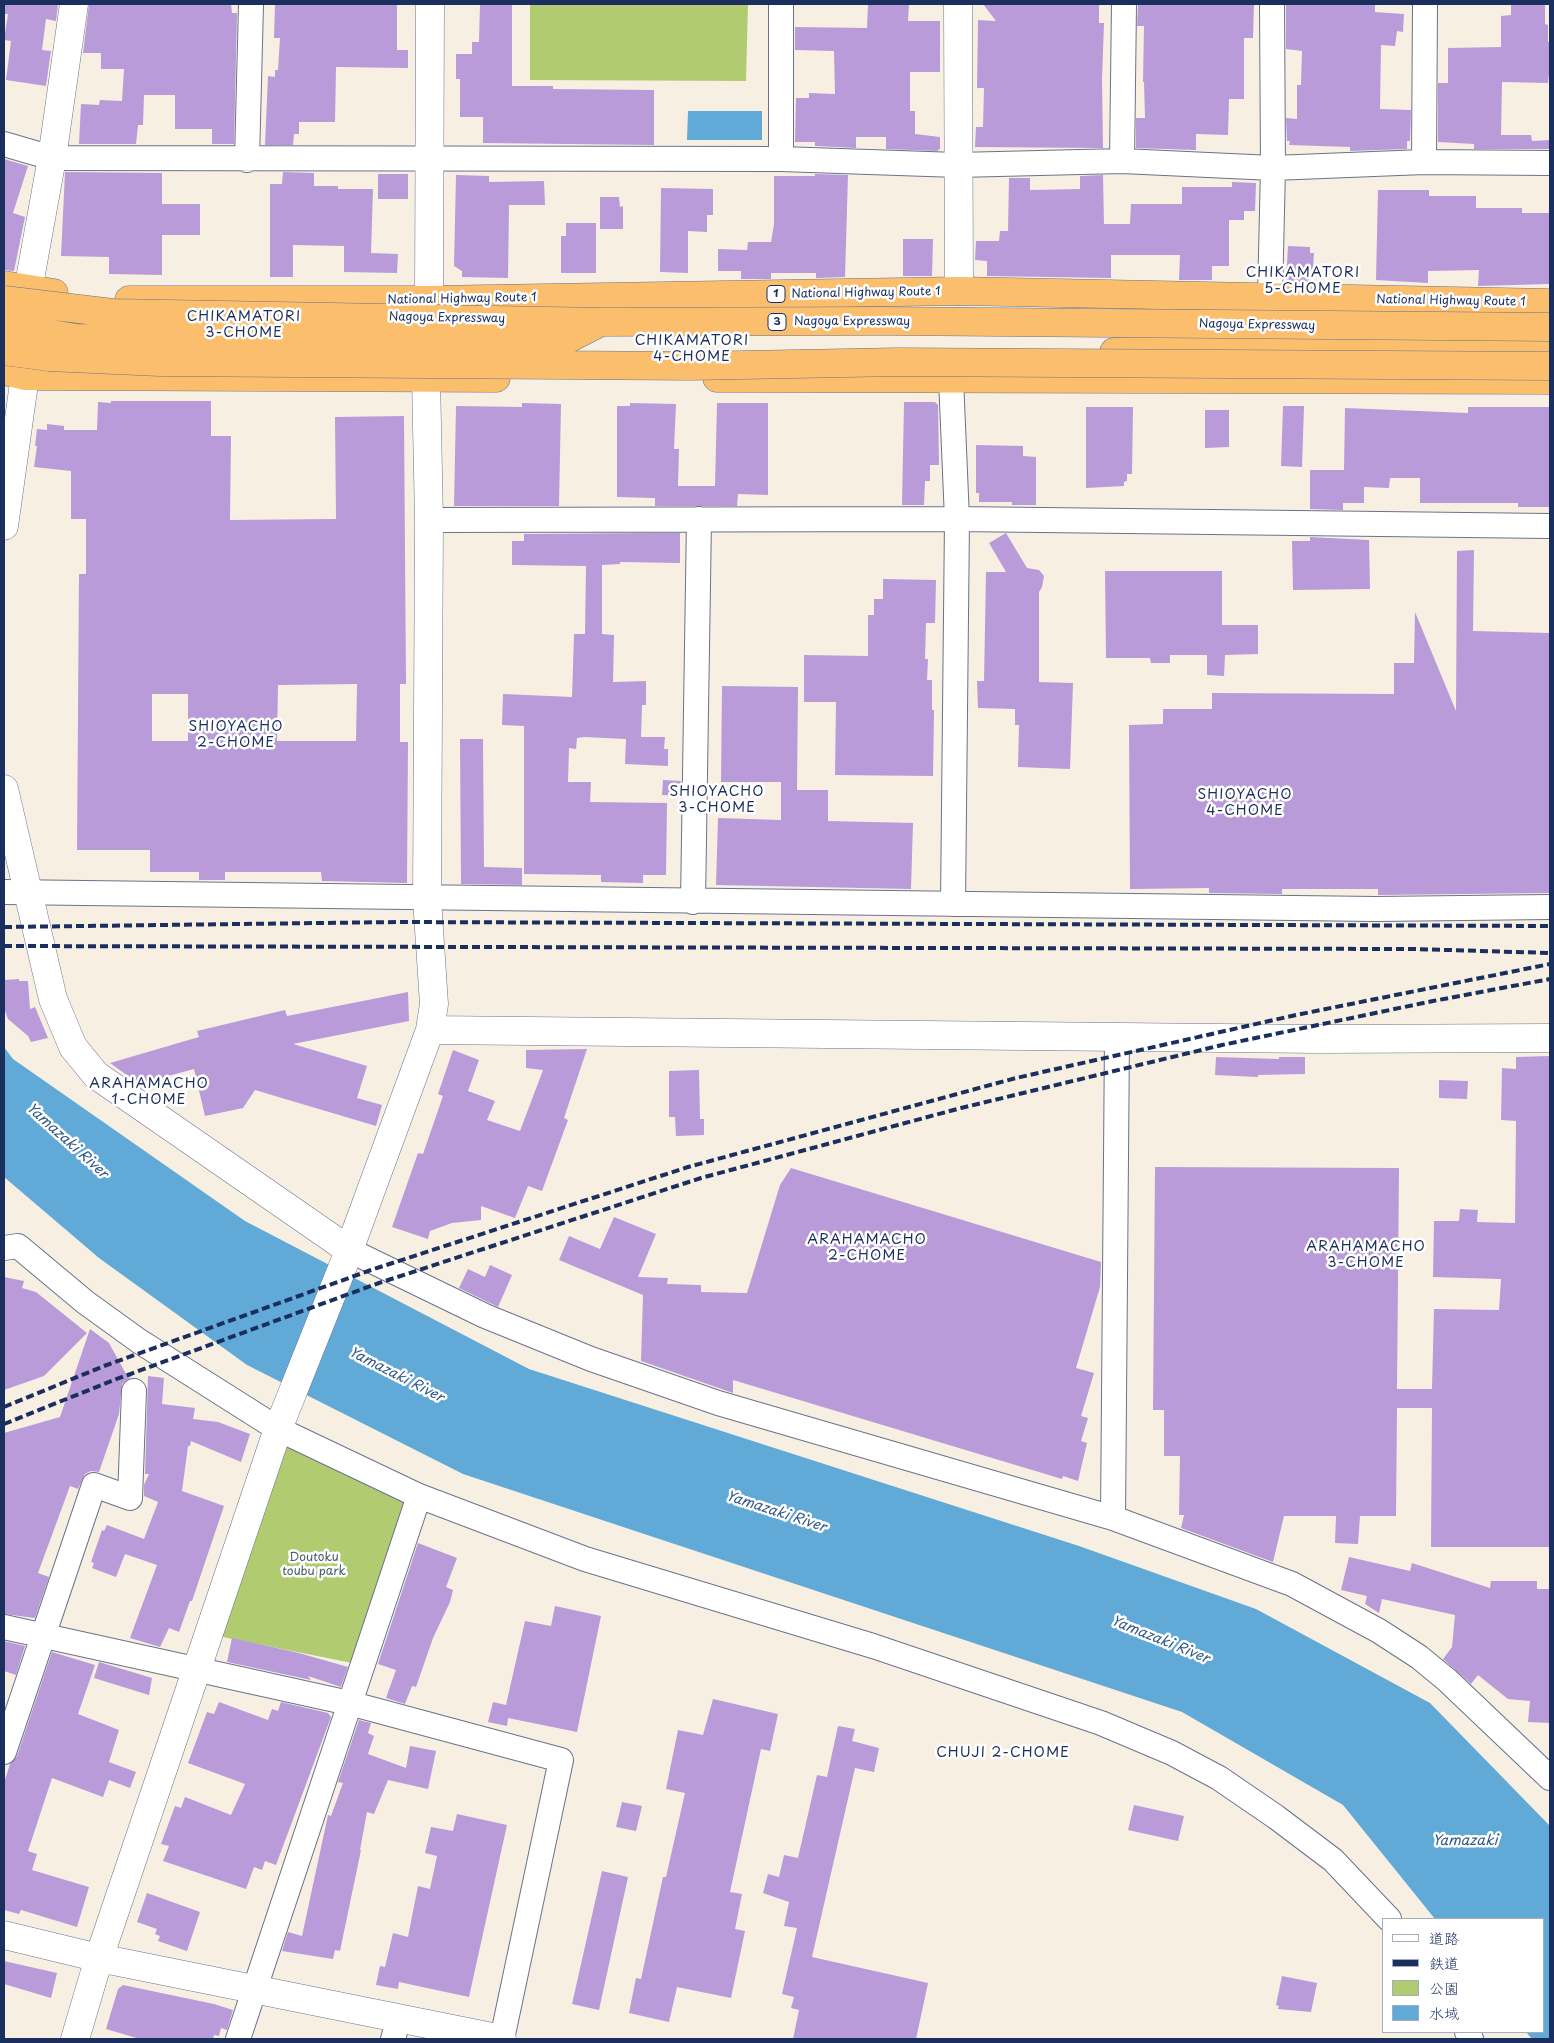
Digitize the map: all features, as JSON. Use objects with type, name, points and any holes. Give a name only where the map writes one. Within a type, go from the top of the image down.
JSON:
[{"type":"highway","name":"National Highway Route 1","points":[[12,292],[116,300],[429,300],[959,291],[1550,302]]},
{"type":"highway","name":"Nagoya Expressway","points":[[12,292],[113,313],[602,322],[894,321],[1550,327]]},
{"type":"highway","points":[[4,326],[76,338],[562,342],[602,322]]},
{"type":"highway","points":[[898,362],[1206,347],[1550,346]]},
{"type":"highway","points":[[4,351],[50,357],[160,362],[690,366],[898,362],[1550,366]]},
{"type":"highway","points":[[15,373],[426,378],[1550,380]]},
{"type":"street","points":[[12,292],[52,158],[74,4]]},
{"type":"street","points":[[247,160],[251,4]]},
{"type":"street","points":[[75,2039],[99,1958],[195,1670],[281,1423],[347,1256],[430,1030],[434,1004],[427,899],[429,520],[426,378],[429,300],[430,4]]},
{"type":"street","points":[[781,4],[781,159]]},
{"type":"street","points":[[958,4],[959,291]]},
{"type":"street","points":[[1122,161],[1124,4]]},
{"type":"street","points":[[1270,298],[1273,168],[1272,4]]},
{"type":"street","points":[[1424,162],[1426,4]]},
{"type":"street","points":[[4,144],[52,158],[247,160],[428,158],[781,159],[958,165],[1122,161],[1273,168],[1424,162],[1550,163]]},
{"type":"street","points":[[4,526],[15,373]]},
{"type":"street","points":[[951,379],[957,520],[953,904]]},
{"type":"street","points":[[693,902],[699,519]]},
{"type":"street","points":[[429,520],[957,520],[1550,526]]},
{"type":"street","points":[[4,789],[15,892],[53,999],[73,1047],[96,1075],[347,1256],[485,1316],[591,1358],[700,1397],[1114,1518],[1292,1584],[1379,1631],[1419,1657],[1448,1680],[1550,1778]]},
{"type":"street","points":[[15,892],[427,899],[1375,909],[1550,907]]},
{"type":"street","points":[[430,1030],[1319,1039],[1550,1038]]},
{"type":"street","points":[[1114,1518],[1117,1036]]},
{"type":"street","points":[[8,1243],[139,1341],[281,1423],[419,1496],[585,1559],[882,1649],[1100,1723],[1172,1753],[1219,1778],[1276,1817],[1333,1860],[1389,1918]]},
{"type":"street","points":[[4,1752],[41,1636],[94,1485],[130,1498],[134,1390]]},
{"type":"street","points":[[238,2039],[253,1989],[419,1496]]},
{"type":"street","points":[[4,1628],[349,1703],[561,1760],[502,2039],[396,2028],[253,1989],[99,1958],[4,1935]]},
{"type":"green space","points":[[530,4],[748,4],[746,81],[530,80]]},
{"type":"green space","name":"Doutoku toubu park","points":[[278,1429],[419,1496],[362,1665],[208,1634]]},
{"type":"water","points":[[688,111],[762,111],[762,140],[687,140]]},
{"type":"water","name":"Yamazaki","points":[[4,1047],[13,1059],[245,1221],[529,1369],[1079,1546],[1256,1609],[1430,1703],[1550,1826],[1550,2039],[1532,2039],[1527,2033],[1544,2033],[1544,1918],[1434,1918],[1343,1805],[1182,1712],[463,1474],[247,1365],[99,1258],[4,1177]]},
{"type":"building","points":[[4,4],[58,4],[56,21],[46,19],[42,50],[51,51],[46,86],[6,80],[11,41],[4,40],[8,14],[4,14]]},
{"type":"building","points":[[89,4],[231,4],[232,13],[237,13],[234,144],[212,144],[212,129],[175,129],[175,95],[144,95],[143,125],[138,125],[136,144],[79,144],[81,104],[99,105],[100,100],[122,101],[124,69],[101,69],[101,53],[83,53]]},
{"type":"building","points":[[275,4],[397,4],[397,50],[408,50],[408,68],[336,67],[335,122],[299,122],[299,134],[294,134],[293,145],[265,145],[268,76],[275,77],[275,70],[278,70],[280,38],[274,38]]},
{"type":"building","points":[[480,4],[512,4],[512,86],[553,86],[553,89],[654,90],[654,145],[483,143],[483,117],[460,117],[460,79],[456,79],[456,54],[472,54],[472,42],[479,42]]},
{"type":"building","points":[[868,4],[909,4],[908,21],[940,21],[940,72],[910,72],[910,111],[915,111],[915,134],[940,137],[940,149],[937,151],[886,149],[886,137],[856,137],[856,148],[815,146],[815,142],[795,142],[796,98],[809,98],[809,93],[835,94],[834,51],[795,50],[795,27],[867,28]]},
{"type":"building","points":[[983,4],[1099,4],[1099,23],[1104,23],[1102,79],[1103,148],[975,147],[976,127],[983,127],[984,88],[977,88],[978,20],[996,21]]},
{"type":"building","points":[[1138,4],[1254,4],[1253,38],[1244,38],[1244,99],[1229,99],[1228,135],[1196,134],[1196,150],[1136,148],[1136,118],[1145,118],[1143,82],[1144,26],[1137,26]]},
{"type":"building","points":[[1286,4],[1375,5],[1375,12],[1404,14],[1403,32],[1397,31],[1395,46],[1381,45],[1380,109],[1411,110],[1410,141],[1407,141],[1407,149],[1350,151],[1350,147],[1289,145],[1290,141],[1287,141],[1286,118],[1297,119],[1297,85],[1301,85],[1302,51],[1286,49]]},
{"type":"building","points":[[1511,4],[1545,4],[1545,24],[1548,25],[1548,42],[1550,42],[1550,64],[1548,83],[1502,82],[1501,135],[1531,135],[1532,141],[1550,140],[1550,149],[1474,149],[1474,144],[1438,142],[1438,83],[1448,83],[1448,48],[1501,47],[1501,16],[1511,15]]},
{"type":"building","points":[[4,159],[28,166],[13,213],[25,217],[14,271],[4,270]]},
{"type":"building","points":[[65,172],[162,173],[162,204],[200,204],[200,235],[162,235],[162,275],[109,274],[109,257],[61,256]]},
{"type":"building","points":[[283,172],[314,173],[314,186],[338,186],[338,189],[373,189],[371,253],[398,254],[397,273],[344,272],[344,246],[293,245],[293,277],[270,277],[270,184],[282,184]]},
{"type":"building","points":[[378,174],[408,174],[408,199],[378,199]]},
{"type":"building","points":[[815,174],[848,175],[845,277],[816,278],[816,273],[771,273],[771,279],[741,279],[741,271],[718,271],[718,249],[747,250],[748,242],[771,242],[774,224],[774,176],[815,176]]},
{"type":"building","points":[[456,175],[489,176],[489,182],[544,181],[545,205],[509,205],[508,278],[462,277],[462,271],[454,266]]},
{"type":"building","points":[[1103,175],[1104,224],[1130,224],[1131,204],[1182,204],[1182,187],[1232,187],[1232,182],[1256,183],[1255,211],[1244,211],[1244,220],[1229,220],[1229,266],[1212,266],[1212,280],[1179,280],[1180,255],[1111,255],[1111,278],[987,276],[987,261],[975,260],[976,241],[999,241],[1000,231],[1008,231],[1009,178],[1030,178],[1030,190],[1080,189],[1080,176]]},
{"type":"building","points":[[661,188],[713,189],[713,215],[707,215],[707,232],[688,231],[688,273],[660,272]]},
{"type":"building","points":[[1378,190],[1429,190],[1429,196],[1476,196],[1476,208],[1522,208],[1522,213],[1550,213],[1550,284],[1478,286],[1479,270],[1428,271],[1428,283],[1376,280]]},
{"type":"building","points":[[600,197],[619,197],[620,207],[623,206],[623,229],[600,229]]},
{"type":"building","points":[[566,223],[596,223],[596,273],[561,273],[561,236],[566,236]]},
{"type":"building","points":[[903,239],[933,239],[932,276],[903,276]]},
{"type":"building","points":[[1288,246],[1310,247],[1310,253],[1314,253],[1313,270],[1310,269],[1309,282],[1286,282]]},
{"type":"building","points":[[111,401],[211,401],[211,436],[231,436],[230,520],[336,519],[335,417],[404,416],[406,684],[400,684],[400,742],[408,742],[407,883],[322,881],[321,872],[225,872],[225,880],[199,880],[199,872],[150,872],[150,850],[77,850],[79,574],[86,574],[86,519],[71,519],[71,471],[34,467],[37,446],[35,446],[37,429],[47,430],[47,424],[64,426],[64,430],[97,430],[98,402],[111,403]],"holes":[[[357,684],[356,741],[277,741],[278,685]],[[152,694],[188,694],[188,741],[152,741]]]},
{"type":"building","points":[[904,402],[935,402],[938,405],[939,465],[930,465],[930,481],[925,481],[924,505],[902,505]]},
{"type":"building","points":[[522,403],[561,404],[559,506],[454,506],[456,406],[522,407]]},
{"type":"building","points":[[630,403],[676,404],[674,449],[679,449],[678,486],[715,486],[717,403],[768,403],[768,495],[738,494],[737,506],[655,506],[655,498],[617,497],[617,406],[630,406]]},
{"type":"building","points":[[1283,406],[1304,406],[1302,467],[1281,466]]},
{"type":"building","points":[[1086,407],[1133,407],[1132,474],[1127,474],[1127,481],[1124,482],[1124,486],[1086,488]]},
{"type":"building","points":[[1468,407],[1550,407],[1550,507],[1518,507],[1518,503],[1420,503],[1420,478],[1390,478],[1389,488],[1364,487],[1364,503],[1343,503],[1343,510],[1310,509],[1310,470],[1344,470],[1345,408],[1468,413]]},
{"type":"building","points":[[1205,410],[1229,410],[1229,447],[1205,448]]},
{"type":"building","points":[[976,445],[1023,446],[1023,456],[1036,457],[1036,505],[1012,505],[1012,502],[979,502],[979,493],[976,493]]},
{"type":"building","points":[[680,533],[680,563],[620,562],[620,564],[602,565],[602,634],[614,635],[613,682],[646,681],[646,705],[642,705],[641,737],[665,737],[664,749],[668,749],[668,766],[625,764],[626,739],[577,738],[576,749],[569,748],[568,782],[591,782],[590,802],[667,803],[666,875],[643,875],[643,883],[601,882],[601,875],[524,874],[524,726],[502,725],[503,694],[572,697],[574,634],[585,634],[586,566],[512,565],[512,541],[524,541],[524,534]]},
{"type":"building","points":[[1006,533],[1027,568],[1039,570],[1044,576],[1039,592],[1039,682],[1073,683],[1070,769],[1018,767],[1019,725],[1015,725],[1015,709],[978,708],[977,681],[984,681],[986,572],[1006,572],[989,543]]},
{"type":"building","points":[[1310,537],[1369,540],[1370,589],[1293,590],[1292,541],[1310,541]]},
{"type":"building","points":[[1474,550],[1473,631],[1550,633],[1549,893],[1378,895],[1378,889],[1282,889],[1282,894],[1209,893],[1209,888],[1130,889],[1129,725],[1163,724],[1163,709],[1212,709],[1212,693],[1394,694],[1394,663],[1414,663],[1415,612],[1456,711],[1457,551]]},
{"type":"building","points":[[1105,571],[1222,571],[1222,625],[1258,625],[1258,654],[1225,655],[1224,676],[1207,675],[1207,655],[1170,655],[1170,663],[1151,663],[1150,658],[1106,658]]},
{"type":"building","points":[[883,579],[936,580],[935,623],[926,623],[925,659],[928,659],[927,680],[932,680],[932,710],[934,710],[933,776],[835,775],[836,702],[804,702],[804,655],[868,656],[868,615],[874,615],[874,599],[883,599]]},
{"type":"building","points":[[722,686],[798,687],[797,790],[828,790],[828,821],[913,823],[911,889],[716,885],[718,818],[781,820],[781,782],[721,782]]},
{"type":"building","points":[[460,739],[483,739],[484,867],[522,868],[522,885],[461,884]]},
{"type":"building","points":[[663,780],[681,781],[681,796],[662,795]]},
{"type":"building","points":[[19,979],[19,981],[28,981],[30,1009],[35,1007],[48,1038],[31,1042],[28,1036],[8,1019],[4,1008],[4,980]]},
{"type":"building","points":[[408,992],[409,1021],[293,1044],[367,1066],[357,1098],[382,1105],[376,1126],[255,1090],[243,1108],[205,1116],[194,1069],[139,1084],[110,1063],[199,1037],[197,1031],[285,1010],[287,1016]]},
{"type":"building","points":[[587,1049],[564,1118],[568,1120],[542,1191],[528,1186],[515,1218],[481,1206],[481,1220],[452,1223],[430,1231],[428,1239],[392,1227],[418,1153],[423,1154],[443,1096],[438,1094],[453,1050],[479,1060],[468,1091],[495,1101],[487,1120],[520,1131],[543,1070],[526,1068],[526,1050]]},
{"type":"building","points":[[1550,1056],[1550,1547],[1431,1547],[1432,1408],[1397,1408],[1396,1516],[1360,1516],[1358,1544],[1335,1543],[1336,1516],[1284,1516],[1273,1562],[1181,1528],[1184,1515],[1179,1515],[1180,1456],[1164,1456],[1164,1410],[1153,1410],[1155,1167],[1399,1168],[1397,1389],[1432,1389],[1434,1309],[1499,1310],[1501,1279],[1433,1277],[1434,1221],[1459,1221],[1460,1209],[1478,1210],[1477,1222],[1515,1223],[1516,1121],[1501,1120],[1502,1068],[1516,1069],[1516,1057]]},
{"type":"building","points":[[1216,1057],[1279,1059],[1279,1057],[1305,1057],[1305,1074],[1258,1075],[1258,1077],[1215,1075]]},
{"type":"building","points":[[699,1070],[700,1119],[704,1119],[704,1135],[676,1136],[675,1117],[669,1117],[669,1071]]},
{"type":"building","points":[[1439,1080],[1468,1081],[1467,1099],[1439,1098]]},
{"type":"building","points":[[791,1168],[1101,1262],[1100,1287],[1076,1368],[1094,1373],[1081,1416],[1088,1418],[1081,1441],[1087,1443],[1078,1481],[1063,1476],[1062,1479],[733,1380],[733,1393],[641,1361],[643,1295],[559,1260],[569,1236],[600,1249],[614,1217],[656,1234],[638,1277],[668,1278],[667,1284],[701,1285],[701,1292],[747,1293],[780,1185]]},
{"type":"building","points":[[490,1265],[512,1275],[498,1307],[459,1288],[468,1269],[485,1277]]},
{"type":"building","points":[[4,1277],[24,1281],[22,1288],[36,1292],[87,1333],[44,1376],[4,1390]]},
{"type":"building","points":[[90,1329],[109,1343],[126,1374],[133,1375],[122,1384],[119,1414],[99,1472],[91,1471],[85,1474],[78,1489],[70,1486],[38,1573],[49,1577],[35,1618],[4,1614],[4,1433],[60,1417]]},
{"type":"building","points":[[148,1376],[164,1378],[162,1404],[195,1408],[193,1419],[218,1422],[250,1434],[241,1462],[191,1441],[190,1446],[188,1446],[182,1491],[224,1506],[192,1601],[190,1601],[179,1632],[169,1628],[160,1647],[130,1638],[157,1565],[125,1554],[116,1577],[92,1568],[94,1563],[91,1562],[102,1530],[104,1531],[107,1525],[144,1539],[158,1502],[144,1496],[144,1485],[149,1474],[145,1474]]},
{"type":"building","points":[[418,1543],[457,1558],[446,1587],[453,1590],[450,1602],[433,1638],[416,1687],[412,1686],[405,1704],[386,1698],[396,1670],[378,1664]]},
{"type":"building","points":[[1349,1557],[1410,1571],[1412,1563],[1490,1588],[1491,1581],[1537,1581],[1537,1589],[1550,1589],[1550,1723],[1528,1722],[1530,1701],[1508,1699],[1478,1675],[1471,1684],[1443,1659],[1452,1647],[1455,1615],[1382,1599],[1379,1613],[1365,1604],[1367,1596],[1341,1590]]},
{"type":"building","points":[[555,1606],[601,1616],[577,1732],[508,1718],[507,1726],[488,1722],[493,1702],[506,1705],[525,1621],[551,1626]]},
{"type":"building","points":[[232,1638],[299,1653],[348,1667],[341,1687],[308,1676],[311,1680],[227,1662]]},
{"type":"building","points":[[4,1641],[25,1646],[16,1675],[4,1671]]},
{"type":"building","points":[[52,1652],[95,1665],[78,1714],[119,1730],[109,1762],[136,1772],[130,1788],[109,1780],[103,1797],[52,1778],[28,1851],[37,1854],[32,1870],[89,1887],[77,1927],[21,1910],[19,1914],[4,1910],[4,1783],[10,1764],[17,1756]]},
{"type":"building","points":[[99,1662],[152,1678],[149,1695],[94,1678]]},
{"type":"building","points":[[713,1699],[778,1714],[770,1751],[761,1749],[730,1892],[742,1894],[735,1929],[745,1931],[731,1998],[677,1987],[669,2022],[629,2013],[636,1978],[641,1979],[663,1877],[666,1877],[685,1793],[666,1789],[678,1730],[703,1735]]},
{"type":"building","points":[[219,1702],[268,1720],[272,1709],[278,1711],[281,1702],[328,1713],[331,1717],[276,1865],[265,1861],[262,1870],[254,1867],[246,1889],[163,1861],[169,1846],[161,1844],[175,1806],[181,1808],[185,1797],[231,1815],[245,1784],[188,1763],[207,1712],[214,1714]]},
{"type":"building","points":[[359,1720],[371,1723],[368,1733],[374,1736],[368,1754],[406,1768],[410,1746],[436,1751],[428,1789],[388,1780],[374,1814],[367,1812],[340,1951],[335,1950],[333,1959],[282,1951],[288,1932],[302,1936],[328,1815],[331,1816],[343,1783],[338,1782]]},
{"type":"building","points":[[838,1726],[855,1729],[852,1741],[879,1748],[874,1772],[855,1768],[812,1957],[928,1983],[916,2039],[793,2039],[799,2010],[791,2008],[794,1997],[782,1994],[797,1928],[784,1926],[789,1902],[763,1893],[768,1874],[779,1877],[784,1855],[798,1858],[817,1775],[827,1777]]},
{"type":"building","points":[[622,1802],[642,1806],[636,1831],[616,1827]]},
{"type":"building","points":[[1134,1805],[1184,1816],[1178,1841],[1128,1830]]},
{"type":"building","points":[[457,1814],[507,1825],[469,1997],[399,1982],[398,1989],[376,1985],[380,1966],[385,1967],[393,1933],[408,1937],[418,1886],[430,1889],[437,1856],[425,1853],[431,1827],[453,1831]]},
{"type":"building","points":[[602,1871],[628,1877],[599,2010],[572,2004]]},
{"type":"building","points":[[147,1893],[200,1912],[187,1951],[158,1941],[160,1936],[155,1934],[157,1929],[137,1922]]},
{"type":"building","points":[[4,1961],[57,1973],[51,1998],[4,1984]]},
{"type":"building","points":[[1282,1976],[1317,1983],[1311,2012],[1278,2009],[1279,2006],[1276,2005]]},
{"type":"building","points":[[123,1985],[214,2004],[233,2010],[227,2030],[221,2028],[219,2036],[214,2035],[213,2039],[140,2039],[106,2029],[118,1989]]},
{"type":"railway","points":[[4,927],[399,922],[1550,926]]},
{"type":"railway","points":[[4,946],[1414,949],[1550,953]]},
{"type":"railway","points":[[4,1407],[104,1366],[371,1270],[688,1167],[1016,1078],[1296,1015],[1550,964]]},
{"type":"railway","points":[[4,1424],[114,1380],[379,1283],[701,1178],[961,1108],[1222,1045],[1433,1001],[1550,979]]},
{"type":"district","name":"CHIKAMATORI 5-CHOME","points":[[1303,282]]},
{"type":"district","name":"CHIKAMATORI 3-CHOME","points":[[244,326]]},
{"type":"district","name":"CHIKAMATORI 4-CHOME","points":[[692,350]]},
{"type":"district","name":"SHIOYACHO 2-CHOME","points":[[236,736]]},
{"type":"district","name":"SHIOYACHO 3-CHOME","points":[[717,800]]},
{"type":"district","name":"SHIOYACHO 4-CHOME","points":[[1245,804]]},
{"type":"district","name":"ARAHAMACHO 1-CHOME","points":[[149,1092]]},
{"type":"district","name":"ARAHAMACHO 2-CHOME","points":[[867,1248]]},
{"type":"district","name":"ARAHAMACHO 3-CHOME","points":[[1366,1256]]},
{"type":"district","name":"CHUJI 2-CHOME","points":[[1003,1753]]},
{"type":"water label","name":"Yamazaki River","points":[[67,1141]]},
{"type":"water label","name":"Yamazaki River","points":[[396,1375]]},
{"type":"water label","name":"Yamazaki River","points":[[776,1512]]},
{"type":"water label","name":"Yamazaki River","points":[[1160,1640]]}]
